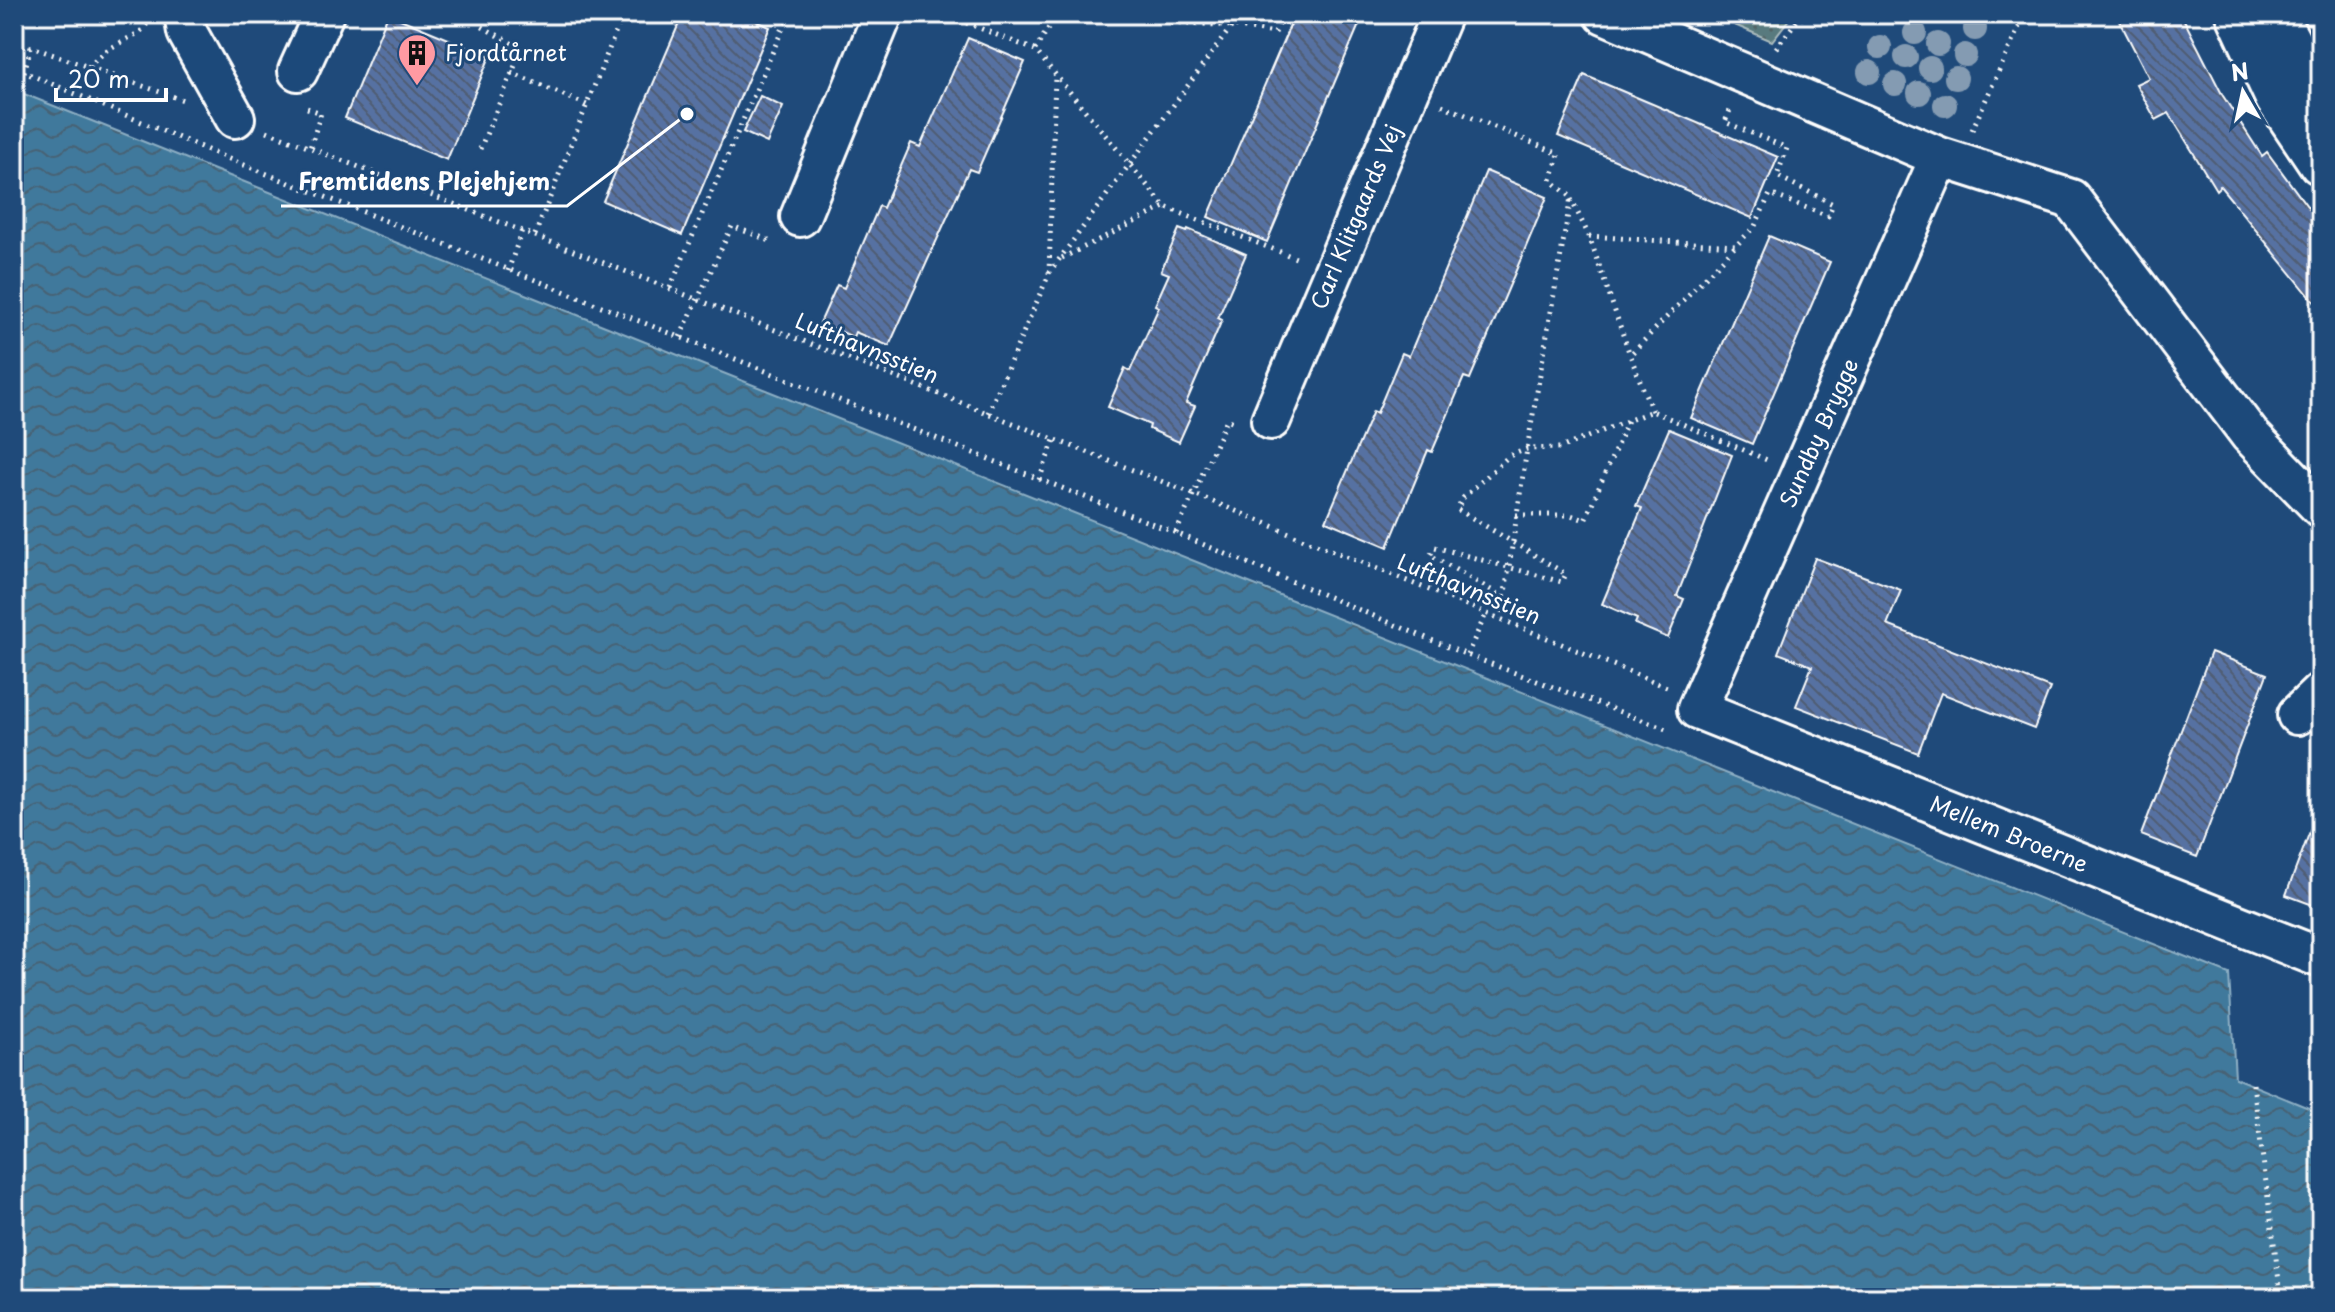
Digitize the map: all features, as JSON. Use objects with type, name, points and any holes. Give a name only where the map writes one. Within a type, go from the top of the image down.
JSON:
[{"type":"main road","points":[[2239,14],[2307,89]]},
{"type":"main road","points":[[2273,14],[2307,89],[2321,162]]},
{"type":"street","points":[[184,14],[187,32],[235,118]]},
{"type":"street","points":[[298,71],[324,14]]},
{"type":"street","points":[[788,230],[883,14]]},
{"type":"street","name":"Carl Klitgaards Vej","points":[[1271,420],[1442,14]]},
{"type":"street","points":[[1604,14],[1940,157],[2071,199],[2250,435],[2321,508]]},
{"type":"street","name":"Sundby Brygge","points":[[1697,709],[1940,157]]},
{"type":"street","name":"Mellem Broerne","points":[[1697,709],[2321,958]]},
{"type":"path","points":[[88,67],[107,50],[140,32],[155,14]]},
{"type":"path","points":[[480,149],[522,49],[481,26],[486,14]]},
{"type":"path","points":[[535,235],[623,14]]},
{"type":"path","points":[[670,288],[789,14]]},
{"type":"path","points":[[944,14],[1035,50],[1165,207],[1332,272]]},
{"type":"path","points":[[1035,50],[1054,15],[1232,26],[1275,33],[1284,14]]},
{"type":"path","points":[[1775,50],[1801,16],[1829,14]]},
{"type":"path","points":[[1940,157],[1968,140],[2024,14]]},
{"type":"path","points":[[988,413],[1049,274],[1232,26]]},
{"type":"path","name":"Lufthavnsstien","points":[[14,41],[235,118],[1194,494],[1673,689],[1697,709]]},
{"type":"path","points":[[31,47],[24,72],[224,157],[1176,533],[1467,655],[1683,736],[1697,709]]},
{"type":"path","points":[[511,73],[587,105]]},
{"type":"path","points":[[1630,355],[1755,226],[1770,194],[1828,216],[1833,204],[1777,176],[1787,148],[1725,122],[1745,74]]},
{"type":"path","points":[[1049,274],[1055,75]]},
{"type":"path","points":[[1408,91],[1559,154],[1551,180],[1571,197],[1589,236],[1652,411]]},
{"type":"path","points":[[1501,619],[1571,197]]},
{"type":"path","points":[[1059,260],[1165,207]]},
{"type":"path","points":[[680,337],[732,226],[788,230]]},
{"type":"path","points":[[508,271],[522,230]]},
{"type":"path","points":[[1589,236],[1737,246]]},
{"type":"path","points":[[1505,598],[1430,555],[1435,547],[1562,582],[1566,574],[1457,509],[1463,498],[1509,456],[1527,449],[1560,448],[1652,411],[1800,474]]},
{"type":"path","points":[[1516,515],[1571,515],[1585,520],[1628,420]]},
{"type":"path","points":[[1039,480],[1054,439]]},
{"type":"path","points":[[1176,533],[1194,494]]},
{"type":"path","points":[[1467,655],[1486,614]]},
{"type":"path","points":[[2253,1084],[2281,1296],[2285,1298]]},
{"type":"green space","points":[[1709,14],[1793,14],[1772,41]]},
{"type":"water","points":[[14,90],[2229,974],[2235,1078],[2321,1113],[2321,1298],[14,1298]]},
{"type":"building","name":"Fjordtårnet","points":[[388,14],[490,56],[447,160],[345,118]]},
{"type":"building","points":[[683,14],[759,14],[756,21],[770,27],[682,235],[603,201]]},
{"type":"building","points":[[1295,14],[1347,14],[1361,20],[1267,242],[1208,217]]},
{"type":"building","points":[[2116,14],[2181,14],[2223,96],[2262,156],[2267,152],[2321,225],[2321,310],[2220,186],[2216,190],[2169,113],[2156,120],[2136,84],[2149,78]]},
{"type":"building","points":[[968,38],[1025,62],[977,172],[969,169],[889,346],[855,332],[853,337],[820,323],[837,285],[844,288],[879,206],[883,208],[911,143],[920,147]]},
{"type":"building","points":[[1584,75],[1778,157],[1752,218],[1558,136]]},
{"type":"building","points":[[760,96],[783,107],[767,143],[743,132]]},
{"type":"building","points":[[1486,171],[1547,197],[1470,379],[1464,377],[1432,452],[1428,450],[1388,547],[1326,521],[1373,411],[1377,413],[1402,353],[1409,356]]},
{"type":"building","points":[[1179,229],[1187,232],[1188,229],[1246,254],[1186,403],[1195,406],[1179,442],[1149,429],[1150,425],[1108,407],[1125,368],[1130,371],[1159,307],[1155,305],[1169,274],[1161,271]]},
{"type":"building","points":[[1769,236],[1830,262],[1752,444],[1691,418]]},
{"type":"building","points":[[1669,429],[1732,455],[1677,596],[1684,599],[1668,638],[1635,624],[1637,619],[1602,604],[1642,508],[1636,506]]},
{"type":"building","points":[[1815,558],[1901,590],[1887,625],[2050,688],[2034,729],[1941,693],[1918,753],[1796,706],[1812,666],[1778,653]]},
{"type":"building","points":[[2211,652],[2267,674],[2197,857],[2141,835]]},
{"type":"building","points":[[2321,802],[2321,908],[2286,895]]},
{"type":"place","name":"Fjordtårnet","points":[[417,87]]},
{"type":"place","name":"Fremtidens Plejehjem","points":[[687,114]]}]
